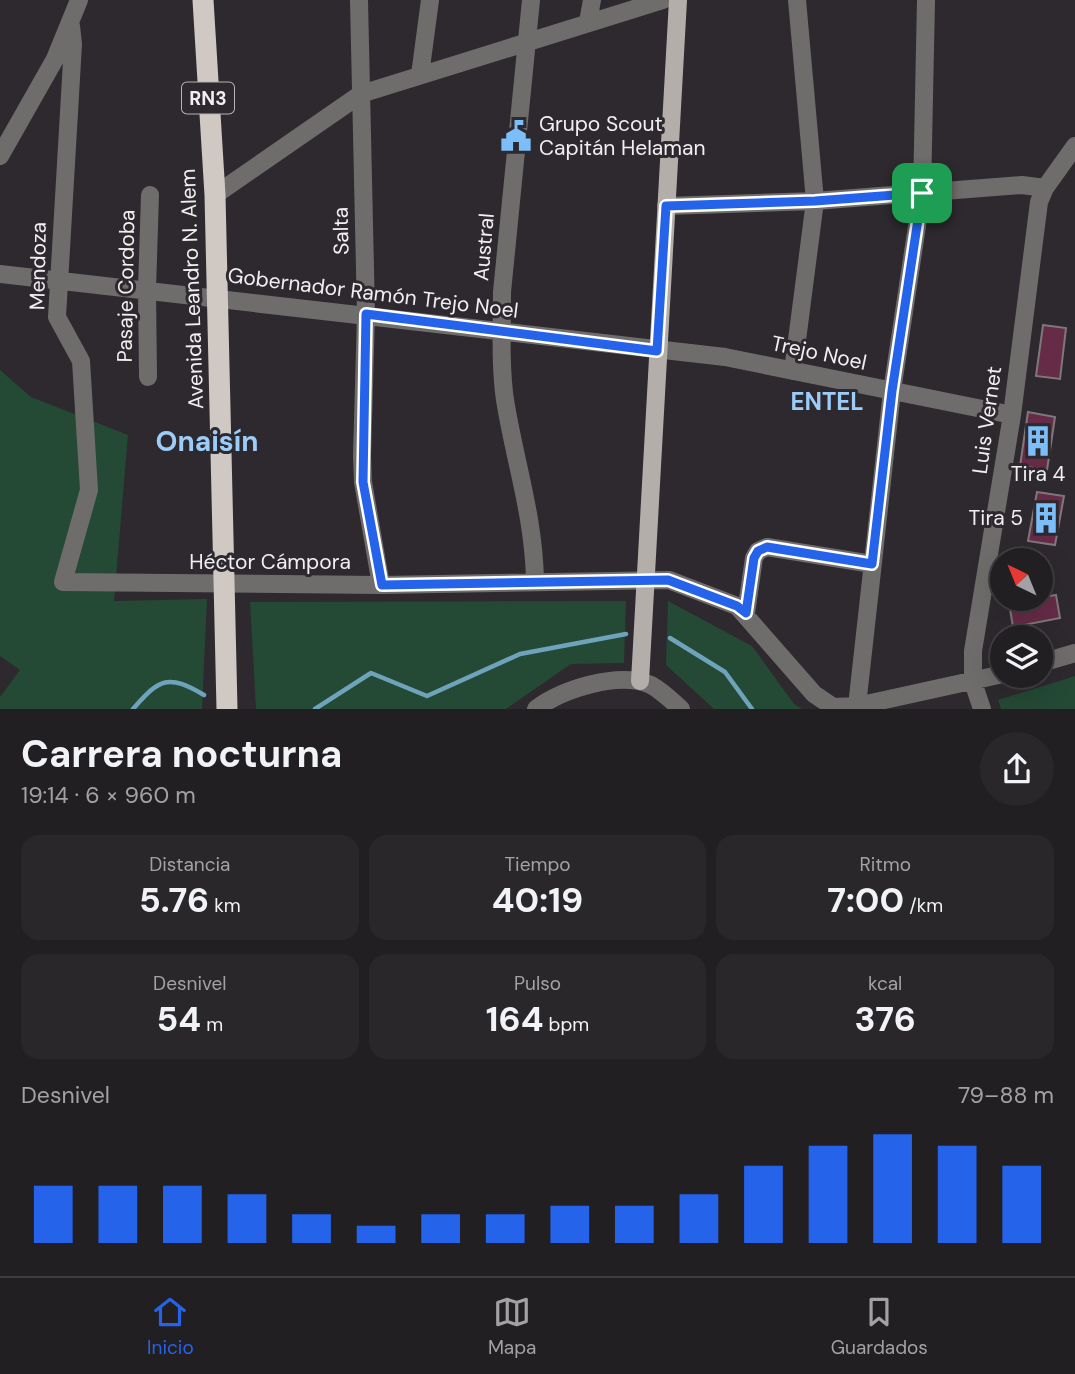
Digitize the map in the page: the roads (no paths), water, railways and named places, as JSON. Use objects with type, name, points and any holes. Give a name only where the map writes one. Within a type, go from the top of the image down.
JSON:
[{"type":"highway","name":"Avenida Leandro N. Alem","points":[[203,0],[215,195],[227,707]]},
{"type":"main road","points":[[640,681],[678,0]]},
{"type":"street","points":[[0,156],[71,26],[79,0]]},
{"type":"street","name":"Salta","points":[[359,0],[366,314],[363,482],[382,585]]},
{"type":"street","points":[[420,75],[430,0]]},
{"type":"street","name":"Austral","points":[[531,0],[502,292],[502,331],[505,398],[527,498],[534,543],[536,581]]},
{"type":"street","points":[[588,22],[592,0]]},
{"type":"street","points":[[215,195],[361,94],[663,0]]},
{"type":"street","points":[[793,371],[815,201],[797,0]]},
{"type":"street","points":[[856,706],[892,391],[922,193],[926,0]]},
{"type":"street","name":"Mendoza","points":[[64,582],[89,490],[81,361],[57,317],[57,279],[73,44],[71,26]]},
{"type":"street","name":"Luis Vernet","points":[[982,709],[973,682],[974,651],[1013,415],[1039,202],[1045,188],[1075,146]]},
{"type":"street","points":[[666,206],[815,201],[1022,185],[1045,188]]},
{"type":"street","name":"Pasaje Cordoba","points":[[148,377],[146,289],[150,195]]},
{"type":"street","name":"Gobernador Ramón Trejo Noel","points":[[0,274],[366,314],[657,351]]},
{"type":"street","name":"Trejo Noel","points":[[657,351],[725,357],[1013,415]]},
{"type":"street","points":[[872,564],[767,547],[758,551],[754,558],[746,613],[814,694],[833,706],[856,706],[990,677]]},
{"type":"street","name":"Héctor Cámpora","points":[[64,582],[226,586],[644,580],[679,583],[737,606],[746,613]]},
{"type":"street","points":[[1053,659],[1075,653]]},
{"type":"street","points":[[536,709],[580,686],[640,681],[653,686],[681,709]]},
{"type":"waterway","points":[[315,709],[371,673],[427,696],[520,654],[626,634]]},
{"type":"waterway","points":[[670,638],[725,672],[752,709]]},
{"type":"waterway","points":[[133,709],[150,691],[165,683],[182,684],[204,695]]},
{"type":"place","name":"Grupo Scout Capitán Helaman","points":[[516,136]]},
{"type":"place","name":"Tira 4","points":[[1038,441]]},
{"type":"place","name":"Tira 5","points":[[1046,518]]},
{"type":"district","name":"ENTEL","points":[[827,401]]},
{"type":"district","name":"Onaisín","points":[[207,441]]}]
